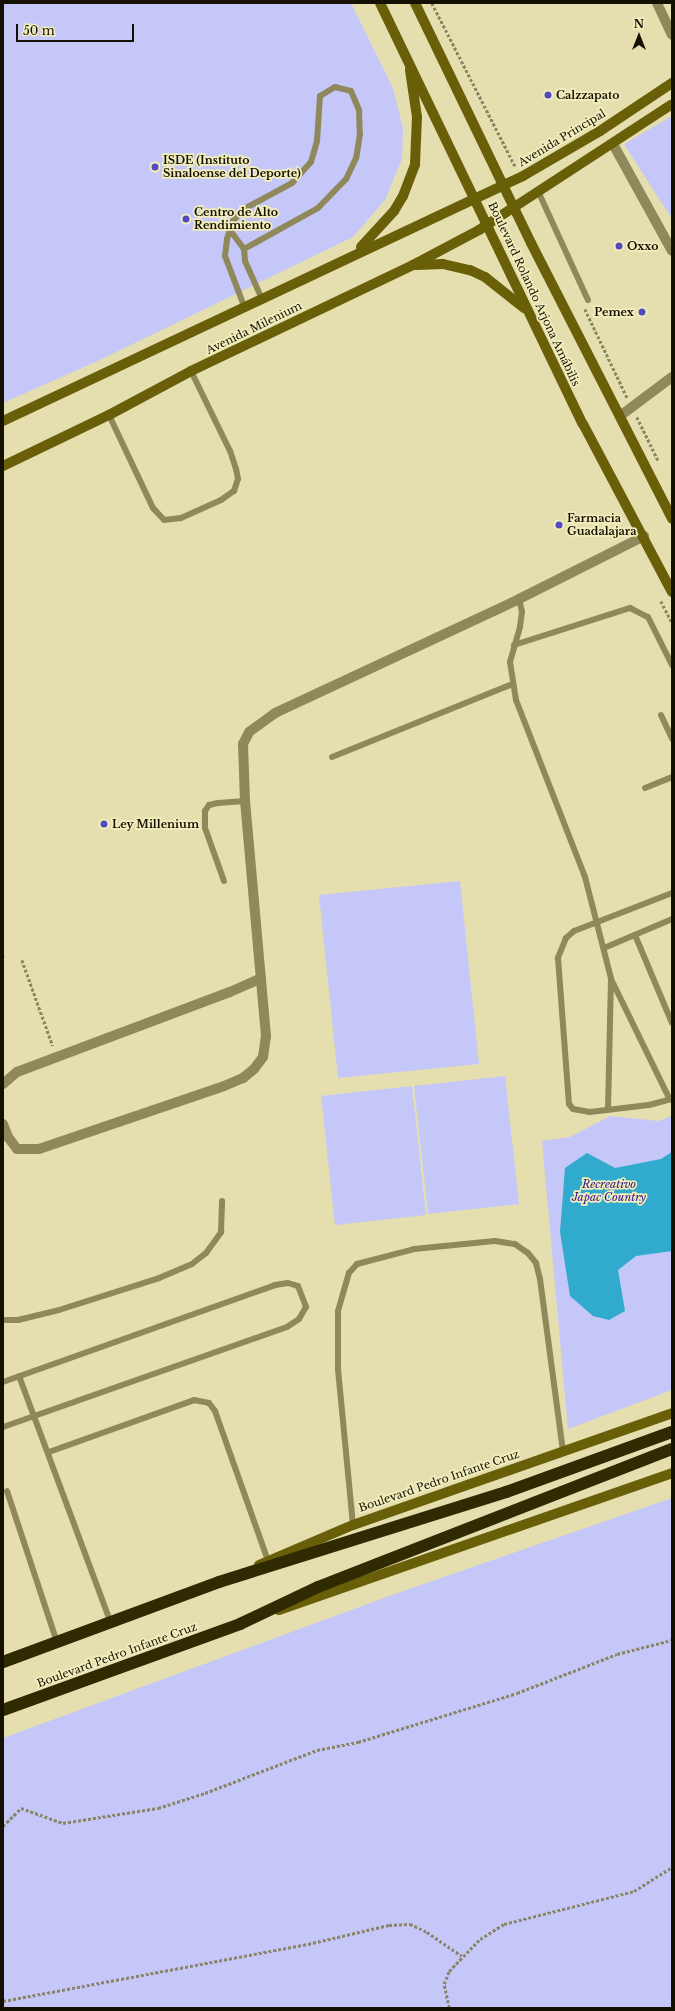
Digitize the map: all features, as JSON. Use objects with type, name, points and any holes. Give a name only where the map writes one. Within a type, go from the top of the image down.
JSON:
[{"type":"highway","name":"Boulevard Pedro Infante Cruz","points":[[3,1662],[219,1582],[506,1492],[672,1432]]},
{"type":"highway","name":"Boulevard Pedro Infante Cruz","points":[[3,1710],[240,1624],[318,1587],[672,1449]]},
{"type":"street","name":"Boulevard Rolando Arjona Amábilis","points":[[380,3],[409,60],[528,312],[583,424],[644,536],[672,592]]},
{"type":"street","name":"Boulevard Rolando Arjona Amábilis","points":[[415,3],[513,207],[672,518]]},
{"type":"street","points":[[657,3],[672,35]]},
{"type":"street","points":[[355,253],[394,211],[403,196],[415,164],[417,118],[409,60]]},
{"type":"street","name":"Avenida Principal","points":[[503,185],[600,131],[672,82]]},
{"type":"street","points":[[513,207],[614,144],[672,104]]},
{"type":"street","points":[[614,144],[672,251]]},
{"type":"street","points":[[3,421],[261,297],[503,185]]},
{"type":"street","name":"Avenida Milenium","points":[[3,466],[109,415],[191,372],[413,265],[488,225],[513,207]]},
{"type":"street","points":[[413,265],[443,264],[470,270],[495,284],[528,312]]},
{"type":"street","points":[[620,416],[672,377]]},
{"type":"street","points":[[3,1124],[8,1137],[17,1149],[38,1149],[243,1078],[263,1057],[266,1036],[245,801],[243,744],[249,732],[259,723],[518,600],[644,536]]},
{"type":"street","points":[[3,1084],[17,1072],[57,1055],[230,992],[261,978]]},
{"type":"street","name":"Boulevard Pedro Infante Cruz","points":[[219,1582],[353,1525],[672,1413]]},
{"type":"street","name":"Boulevard Pedro Infante Cruz","points":[[240,1624],[672,1473]]},
{"type":"lane","points":[[244,249],[318,208],[346,179],[356,158],[360,134],[359,110],[351,91],[335,88],[320,96],[317,141],[311,162],[292,183],[238,214],[229,229],[225,256],[244,306]]},
{"type":"lane","points":[[538,191],[588,300]]},
{"type":"lane","points":[[229,229],[244,249],[245,261],[261,297]]},
{"type":"lane","points":[[109,415],[153,508],[164,520],[181,518],[221,500],[234,491],[238,479],[236,468],[230,450],[191,372]]},
{"type":"lane","points":[[518,600],[522,612],[510,662],[513,684],[527,732],[585,877],[597,921],[604,948],[611,978],[671,1099],[649,1105],[580,1112],[569,1104],[558,958],[566,938],[574,931],[597,921],[672,893]]},
{"type":"lane","points":[[514,645],[630,608],[648,617],[672,665]]},
{"type":"lane","points":[[332,757],[513,684]]},
{"type":"lane","points":[[661,715],[672,739]]},
{"type":"lane","points":[[645,788],[672,777]]},
{"type":"lane","points":[[224,881],[205,828],[205,811],[210,805],[218,803],[245,801]]},
{"type":"lane","points":[[604,948],[672,919]]},
{"type":"lane","points":[[635,935],[672,1023]]},
{"type":"lane","points":[[608,1109],[611,978]]},
{"type":"lane","points":[[3,1320],[18,1320],[60,1310],[158,1278],[192,1264],[206,1253],[221,1232],[222,1201]]},
{"type":"lane","points":[[353,1525],[338,1369],[338,1312],[349,1273],[357,1264],[414,1249],[495,1241],[515,1244],[528,1252],[536,1263],[540,1279],[563,1452]]},
{"type":"lane","points":[[3,1382],[275,1285],[294,1283],[301,1289],[306,1307],[304,1314],[287,1327],[3,1427]]},
{"type":"lane","points":[[18,1376],[49,1452],[111,1623]]},
{"type":"lane","points":[[49,1452],[194,1400],[209,1402],[215,1411],[268,1561]]},
{"type":"lane","points":[[7,1491],[57,1642]]},
{"type":"path","points":[[22,960],[57,1055]]},
{"type":"path","points":[[3,1826],[21,1808],[63,1823],[158,1808],[205,1793],[317,1750],[358,1742],[517,1693],[617,1654],[672,1640]]},
{"type":"path","points":[[449,2008],[444,1984],[450,1971],[462,1956],[480,1939],[504,1924],[634,1891],[672,1867]]},
{"type":"path","points":[[3,2001],[308,1944],[389,1925],[410,1924],[427,1932],[462,1956]]},
{"type":"green space","name":"Centro de Alto Rendimiento","points":[[3,3],[351,3],[393,88],[403,128],[402,159],[385,200],[353,237],[102,359],[3,403]]},
{"type":"green space","points":[[672,116],[672,219],[624,144]]},
{"type":"green space","points":[[460,881],[479,1064],[338,1078],[319,895]]},
{"type":"green space","points":[[505,1076],[519,1204],[428,1214],[414,1086]]},
{"type":"green space","points":[[412,1086],[426,1215],[335,1225],[321,1096]]},
{"type":"green space","name":"Recreativo Japac Country","points":[[610,1116],[658,1121],[672,1116],[672,1390],[568,1429],[542,1141],[570,1137]]},
{"type":"green space","points":[[672,1498],[672,2008],[3,2008],[3,1738],[392,1595]]},
{"type":"shaded area","points":[[672,1152],[672,1251],[636,1256],[618,1270],[625,1311],[609,1320],[593,1316],[570,1296],[560,1232],[565,1168],[587,1153],[615,1168],[661,1159]]},
{"type":"place","name":"Calzzapato","points":[[548,95]]},
{"type":"place","name":"ISDE (Instituto Sinaloense del Deporte)","points":[[155,167]]},
{"type":"place","name":"Centro de Alto Rendimiento","points":[[186,219]]},
{"type":"place","name":"Oxxo","points":[[619,246]]},
{"type":"place","name":"Pemex","points":[[642,312]]},
{"type":"place","name":"Farmacia Guadalajara","points":[[559,525]]},
{"type":"place","name":"Ley Millenium","points":[[104,824]]}]
